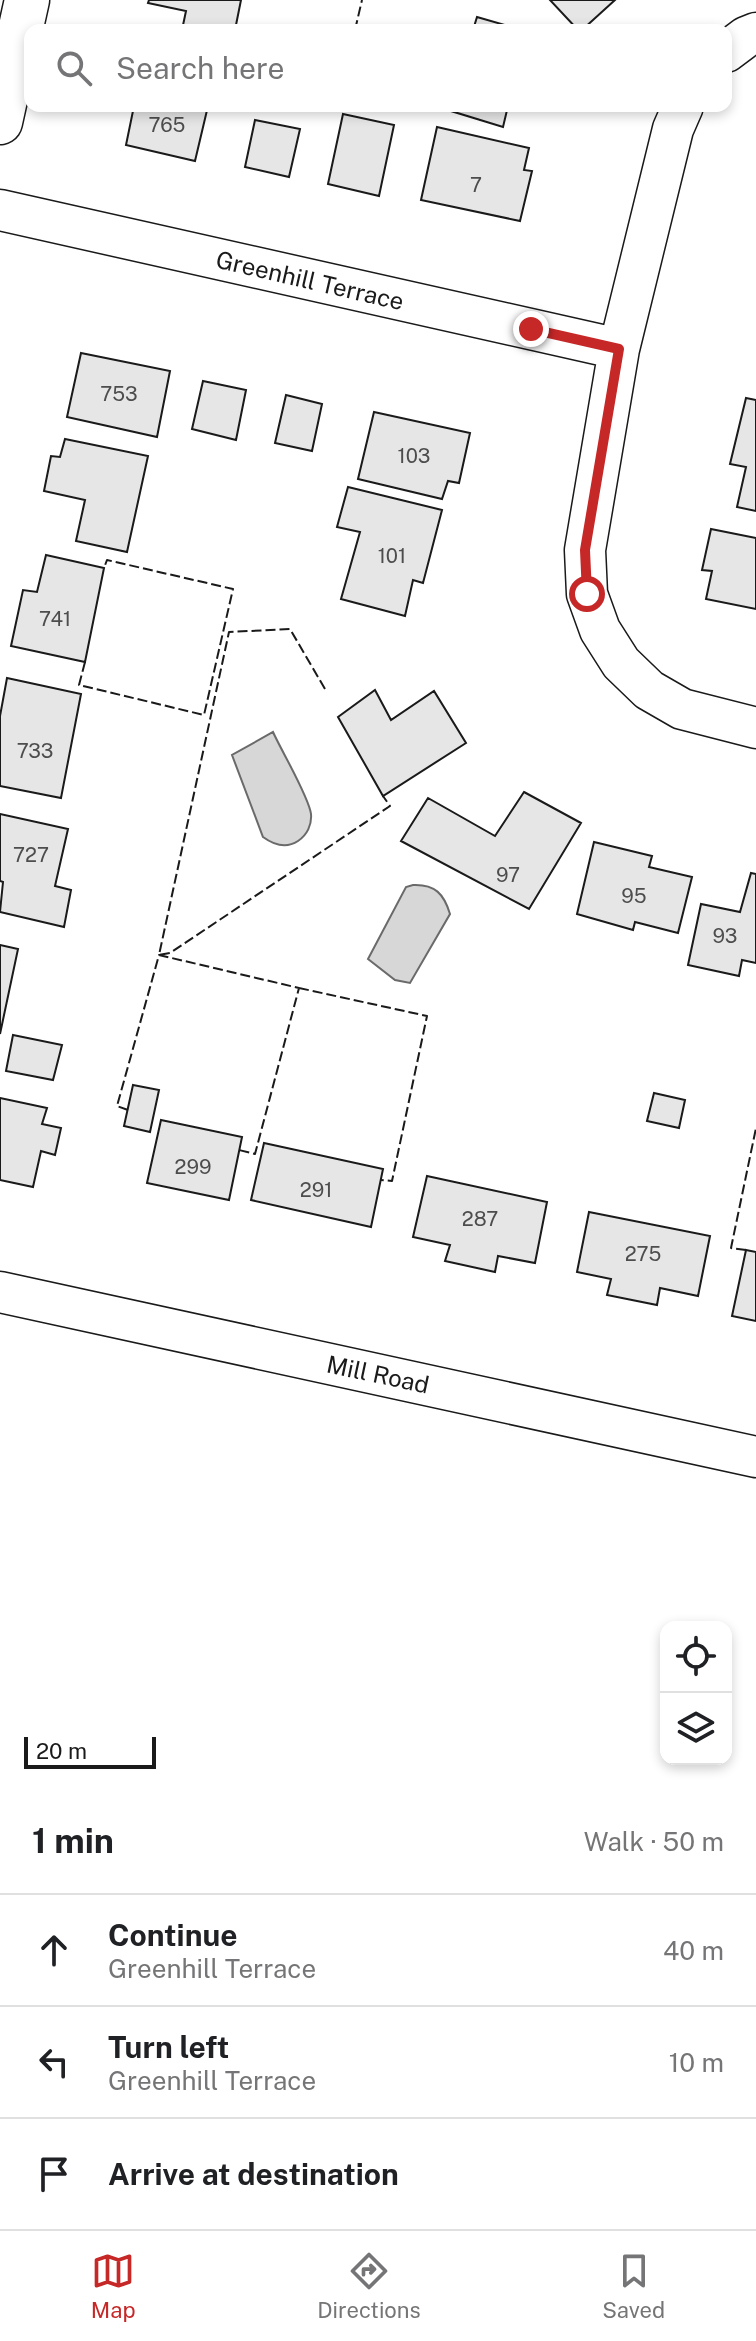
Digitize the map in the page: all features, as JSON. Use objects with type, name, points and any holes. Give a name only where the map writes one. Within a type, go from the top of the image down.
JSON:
[{"type":"street","points":[[0,122],[27,0]]},
{"type":"street","points":[[732,48],[756,33]]},
{"type":"street","points":[[680,112],[673,129],[619,349],[585,550],[587,594],[600,630],[621,663],[649,690],[682,709],[756,728]]},
{"type":"street","name":"Greenhill Terrace","points":[[0,210],[619,349]]},
{"type":"street","name":"Mill Road","points":[[0,1292],[756,1457]]},
{"type":"shaded area","points":[[273,732],[311,814],[306,833],[289,845],[276,844],[263,837],[232,755]]},
{"type":"shaded area","points":[[406,887],[433,888],[445,901],[450,914],[410,983],[395,980],[368,959]]},
{"type":"building","points":[[149,0],[241,0],[236,24],[183,24],[186,11],[148,3]]},
{"type":"building","points":[[550,0],[615,0],[589,24],[572,24]]},
{"type":"building","points":[[477,17],[501,24],[475,24]]},
{"type":"building","points":[[133,112],[207,112],[195,161],[126,145]]},
{"type":"building","points":[[454,112],[507,112],[503,127]]},
{"type":"building","points":[[343,114],[394,125],[379,196],[328,184]]},
{"type":"building","points":[[255,120],[300,129],[289,177],[245,167]]},
{"type":"building","points":[[437,127],[529,148],[524,170],[532,171],[520,221],[421,200]]},
{"type":"building","points":[[81,353],[170,371],[157,437],[67,417]]},
{"type":"building","points":[[203,381],[246,390],[236,440],[192,429]]},
{"type":"building","points":[[286,395],[322,404],[312,451],[275,443]]},
{"type":"building","points":[[746,398],[756,400],[756,511],[737,507],[746,467],[730,464]]},
{"type":"building","points":[[374,412],[470,433],[459,483],[448,481],[442,499],[358,479]]},
{"type":"building","points":[[65,439],[148,456],[127,552],[76,541],[85,500],[44,491],[51,456],[60,457]]},
{"type":"building","points":[[348,487],[442,510],[423,583],[413,580],[405,616],[341,599],[360,532],[337,527]]},
{"type":"building","points":[[711,529],[756,538],[756,609],[706,599],[712,571],[702,570]]},
{"type":"building","points":[[46,555],[104,568],[85,662],[11,646],[23,590],[37,592]]},
{"type":"building","points":[[7,678],[81,694],[61,798],[0,786],[0,716]]},
{"type":"building","points":[[375,690],[391,720],[434,691],[466,743],[383,796],[338,717]]},
{"type":"building","points":[[524,792],[581,823],[529,909],[401,841],[428,798],[495,836]]},
{"type":"building","points":[[0,814],[68,829],[55,886],[71,890],[64,927],[0,912],[3,882],[0,881]]},
{"type":"building","points":[[594,842],[652,856],[649,867],[692,877],[678,933],[635,922],[633,930],[577,914]]},
{"type":"building","points":[[751,873],[756,874],[756,963],[742,960],[739,976],[688,965],[701,904],[740,912]]},
{"type":"building","points":[[0,945],[18,949],[0,1034]]},
{"type":"building","points":[[13,1035],[62,1045],[53,1080],[6,1071]]},
{"type":"building","points":[[133,1085],[159,1090],[150,1132],[124,1126]]},
{"type":"building","points":[[654,1093],[685,1100],[679,1128],[647,1121]]},
{"type":"building","points":[[0,1098],[47,1108],[42,1124],[61,1128],[55,1155],[41,1151],[33,1187],[0,1180]]},
{"type":"building","points":[[161,1120],[242,1137],[229,1200],[147,1183]]},
{"type":"building","points":[[264,1143],[383,1169],[371,1227],[251,1200]]},
{"type":"building","points":[[427,1176],[547,1202],[535,1263],[498,1256],[495,1272],[445,1261],[450,1245],[413,1237]]},
{"type":"building","points":[[589,1212],[710,1236],[698,1296],[660,1288],[657,1305],[607,1295],[611,1279],[577,1272]]},
{"type":"building","points":[[746,1250],[756,1252],[756,1321],[732,1316]]},
{"type":"fence","points":[[356,24],[362,0]]},
{"type":"fence","points":[[85,662],[79,685],[204,715],[233,589],[107,560],[104,568]]},
{"type":"fence","points":[[325,689],[290,629],[229,632],[159,955],[170,953],[390,806],[383,796]]},
{"type":"fence","points":[[128,1110],[117,1106],[159,955],[299,988],[255,1154],[239,1150]]},
{"type":"fence","points":[[299,988],[427,1016],[392,1181],[381,1180]]},
{"type":"fence","points":[[746,1250],[731,1248],[756,1128]]},
{"type":"route","points":[[531,329],[619,349],[585,550],[587,594]]}]
